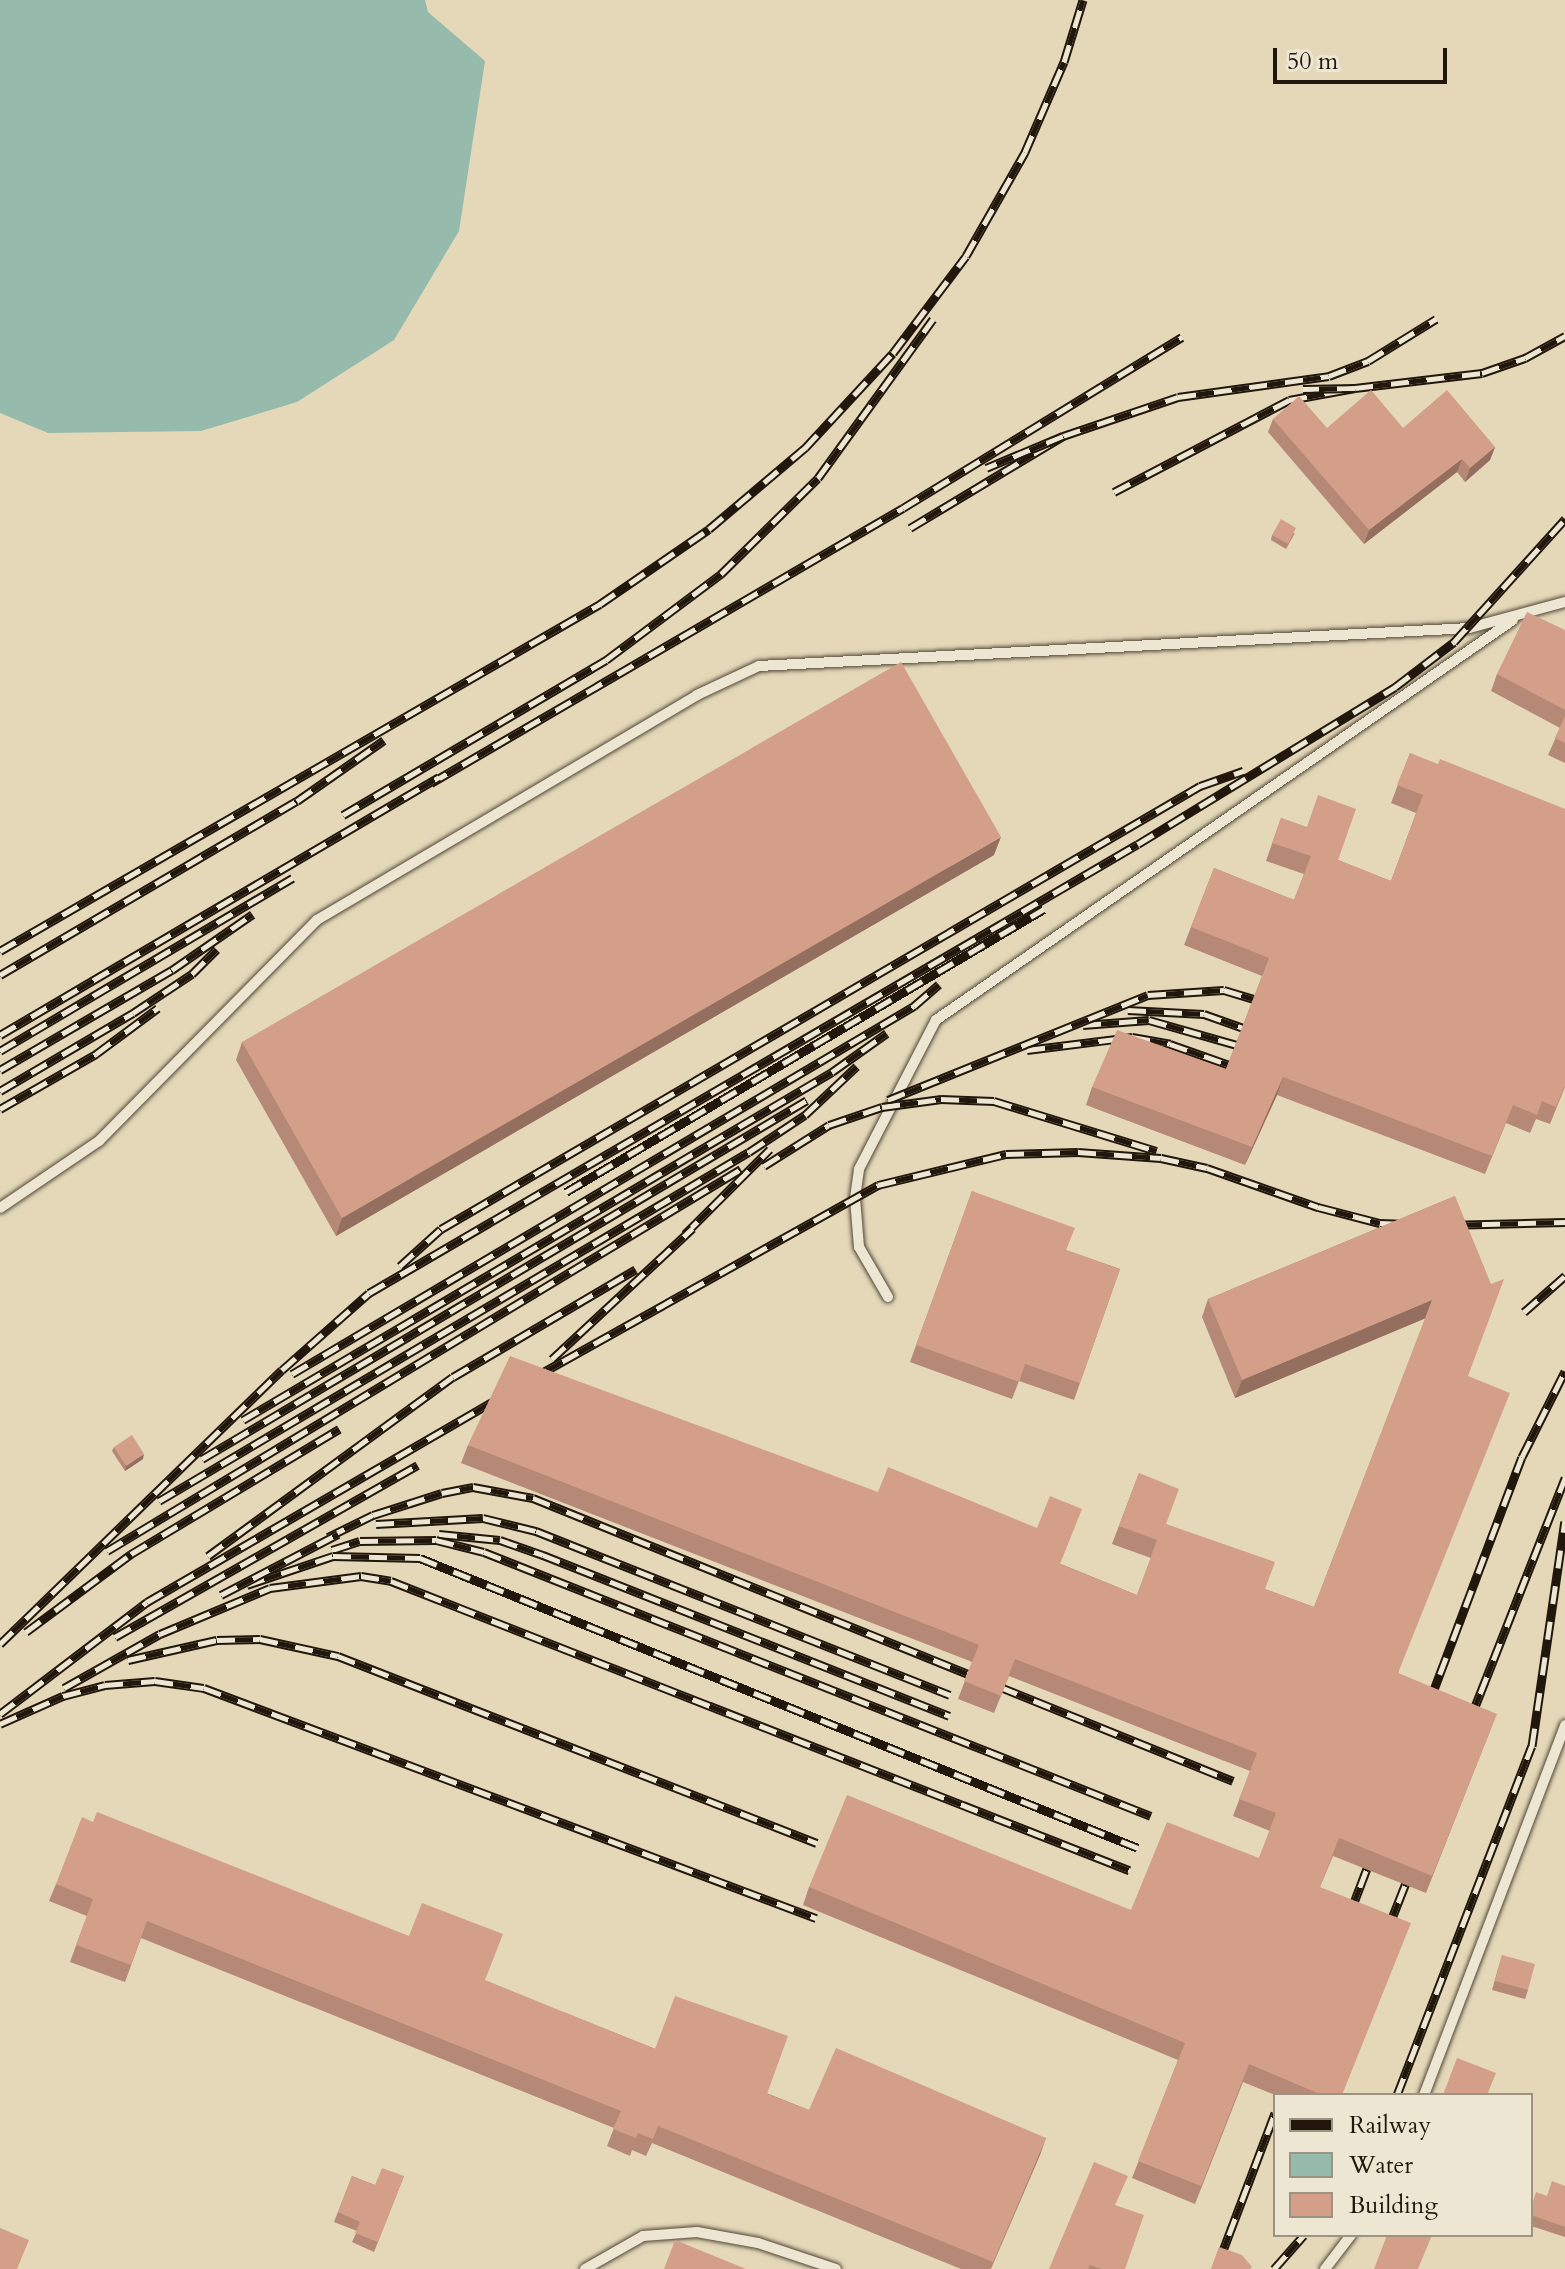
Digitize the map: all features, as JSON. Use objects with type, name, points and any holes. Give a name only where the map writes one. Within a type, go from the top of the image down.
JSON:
[{"type":"lane","points":[[0,1208],[99,1141],[317,920],[697,695],[759,666],[1469,628],[1565,602]]},
{"type":"lane","points":[[888,1297],[859,1247],[855,1198],[859,1169],[936,1020],[1521,614]]},
{"type":"lane","points":[[1425,2093],[1565,1725]]},
{"type":"lane","points":[[585,2269],[643,2236],[697,2232],[758,2243],[836,2269]]},
{"type":"lane","points":[[1325,2269],[1349,2237]]},
{"type":"water","points":[[0,0],[425,0],[428,12],[485,61],[459,231],[394,340],[297,402],[201,431],[48,433],[0,413]]},
{"type":"building","points":[[1371,390],[1403,428],[1447,390],[1495,447],[1470,468],[1462,459],[1369,530],[1273,419],[1299,396],[1327,428]]},
{"type":"building","points":[[1281,519],[1296,528],[1288,544],[1272,535]]},
{"type":"building","points":[[1527,612],[1565,630],[1565,710],[1497,674]]},
{"type":"building","points":[[901,662],[1001,837],[342,1218],[242,1042]]},
{"type":"building","points":[[1565,716],[1565,743],[1555,738]]},
{"type":"building","points":[[1410,753],[1438,764],[1440,759],[1565,809],[1565,1085],[1556,1107],[1542,1101],[1537,1115],[1513,1105],[1492,1156],[1283,1077],[1252,1147],[1092,1087],[1117,1030],[1226,1069],[1269,958],[1191,927],[1214,868],[1294,900],[1311,856],[1272,843],[1281,818],[1307,827],[1318,795],[1356,809],[1338,860],[1391,881],[1423,795],[1397,785]]},
{"type":"building","points":[[972,1191],[1075,1228],[1066,1250],[1120,1269],[1080,1383],[1025,1364],[1019,1382],[916,1345]]},
{"type":"building","points":[[1455,1196],[1491,1284],[1504,1279],[1468,1376],[1510,1393],[1398,1673],[1497,1714],[1432,1876],[1339,1838],[1320,1887],[1411,1923],[1343,2093],[1317,2093],[1249,2064],[1201,2186],[1138,2161],[1185,2043],[809,1887],[847,1795],[1131,1910],[1167,1822],[1259,1858],[1276,1813],[1239,1799],[1257,1753],[1015,1659],[1001,1696],[964,1681],[979,1645],[468,1445],[510,1356],[878,1492],[888,1467],[1037,1528],[1050,1496],[1082,1509],[1060,1564],[1137,1595],[1157,1540],[1119,1526],[1139,1473],[1179,1489],[1166,1524],[1275,1562],[1265,1589],[1314,1607],[1432,1300],[1242,1380],[1208,1299]]},
{"type":"building","points":[[132,1435],[144,1454],[126,1466],[114,1447]]},
{"type":"building","points":[[97,1812],[409,1936],[422,1903],[503,1934],[485,1980],[655,2049],[675,1996],[788,2036],[767,2094],[809,2110],[836,2048],[1046,2138],[993,2262],[658,2126],[653,2139],[638,2133],[636,2138],[613,2129],[621,2111],[147,1921],[131,1965],[76,1945],[93,1899],[56,1884],[82,1817],[93,1822]]},
{"type":"building","points":[[1502,1955],[1535,1964],[1528,1990],[1495,1981]]},
{"type":"building","points":[[1457,2058],[1496,2073],[1488,2093],[1444,2093]]},
{"type":"building","points":[[1094,2162],[1128,2176],[1115,2205],[1144,2215],[1125,2269],[1102,2269],[1090,2265],[1088,2269],[1049,2269]]},
{"type":"building","points":[[382,2168],[404,2176],[378,2242],[355,2233],[360,2222],[338,2212],[352,2176],[375,2185]]},
{"type":"building","points":[[1552,2181],[1565,2186],[1565,2227],[1533,2216],[1536,2192],[1547,2196]]},
{"type":"building","points":[[0,2228],[29,2240],[17,2269],[0,2269]]},
{"type":"building","points":[[1386,2237],[1431,2237],[1418,2269],[1374,2269]]},
{"type":"building","points":[[675,2240],[746,2269],[664,2269]]},
{"type":"building","points":[[1219,2247],[1242,2255],[1252,2267],[1211,2269]]},
{"type":"railway","points":[[0,951],[600,604],[709,529],[805,448],[893,353],[966,256],[1025,152],[1064,62],[1083,0]]},
{"type":"railway","points":[[343,815],[606,660],[721,574],[818,478],[933,319]]},
{"type":"railway","points":[[1063,436],[1178,397],[1329,376],[1368,361],[1436,319]]},
{"type":"railway","points":[[1355,388],[1482,373],[1525,358],[1565,336]]},
{"type":"railway","points":[[431,783],[903,508],[1182,337]]},
{"type":"railway","points":[[1114,492],[1289,400],[1355,388],[1303,389]]},
{"type":"railway","points":[[910,528],[1063,436],[986,468]]},
{"type":"railway","points":[[0,1644],[282,1370],[369,1293],[1138,844],[1395,687],[1454,642],[1565,519]]},
{"type":"railway","points":[[0,975],[297,801],[384,740]]},
{"type":"railway","points":[[400,1266],[441,1229],[1200,786],[1243,771]]},
{"type":"railway","points":[[0,1035],[439,777]]},
{"type":"railway","points":[[0,1051],[293,878]]},
{"type":"railway","points":[[566,1192],[1044,909]]},
{"type":"railway","points":[[0,1070],[172,970],[253,914]]},
{"type":"railway","points":[[0,1091],[133,1013],[192,974],[217,949]]},
{"type":"railway","points":[[292,1374],[914,1006],[939,984]]},
{"type":"railway","points":[[888,1100],[1148,995],[1224,990],[1264,1002]]},
{"type":"railway","points":[[0,1109],[96,1054],[158,1008]]},
{"type":"railway","points":[[1128,1010],[1204,1014],[1252,1031]]},
{"type":"railway","points":[[1083,1025],[1149,1020],[1247,1048]]},
{"type":"railway","points":[[243,1420],[832,1072],[887,1033]]},
{"type":"railway","points":[[1027,1050],[1132,1037],[1170,1044],[1241,1069]]},
{"type":"railway","points":[[159,1501],[749,1152],[805,1115],[857,1066]]},
{"type":"railway","points":[[764,1166],[829,1125],[882,1107],[941,1099],[994,1101],[1157,1151]]},
{"type":"railway","points":[[202,1459],[807,1100]]},
{"type":"railway","points":[[685,1234],[770,1149]]},
{"type":"railway","points":[[531,1379],[878,1185],[1006,1154],[1078,1152],[1161,1158],[1207,1168],[1318,1207],[1380,1223],[1414,1224]]},
{"type":"railway","points":[[107,1551],[741,1169]]},
{"type":"railway","points":[[1446,1225],[1565,1222]]},
{"type":"railway","points":[[552,1359],[693,1228]]},
{"type":"railway","points":[[208,1556],[453,1377],[636,1269]]},
{"type":"railway","points":[[1524,1312],[1565,1276]]},
{"type":"railway","points":[[1427,1708],[1522,1457],[1565,1371]]},
{"type":"railway","points":[[0,1714],[147,1602],[504,1395]]},
{"type":"railway","points":[[26,1632],[131,1554],[339,1429]]},
{"type":"railway","points":[[115,1637],[418,1465]]},
{"type":"railway","points":[[1467,1727],[1565,1478]]},
{"type":"railway","points":[[328,1537],[373,1515],[442,1493],[473,1487],[533,1498],[1233,1781]]},
{"type":"railway","points":[[376,1524],[483,1518],[536,1531],[950,1695]]},
{"type":"railway","points":[[1398,2093],[1532,1746],[1565,1521]]},
{"type":"railway","points":[[221,1595],[338,1534]]},
{"type":"railway","points":[[439,1534],[500,1540],[543,1555],[949,1716]]},
{"type":"railway","points":[[332,1550],[360,1541],[436,1540],[484,1552],[1151,1816]]},
{"type":"railway","points":[[247,1585],[333,1556],[420,1558],[1138,1848]]},
{"type":"railway","points":[[64,1688],[160,1634],[270,1588],[361,1576],[391,1581],[1129,1870]]},
{"type":"railway","points":[[128,1660],[217,1640],[260,1639],[338,1656],[817,1843]]},
{"type":"railway","points":[[0,1724],[63,1696],[105,1685],[155,1681],[204,1688],[816,1918]]},
{"type":"railway","points":[[1347,1921],[1374,1850]]},
{"type":"railway","points":[[1385,1936],[1413,1865]]},
{"type":"railway","points":[[1216,2269],[1273,2118]]},
{"type":"railway","points":[[1274,2269],[1302,2237]]}]
